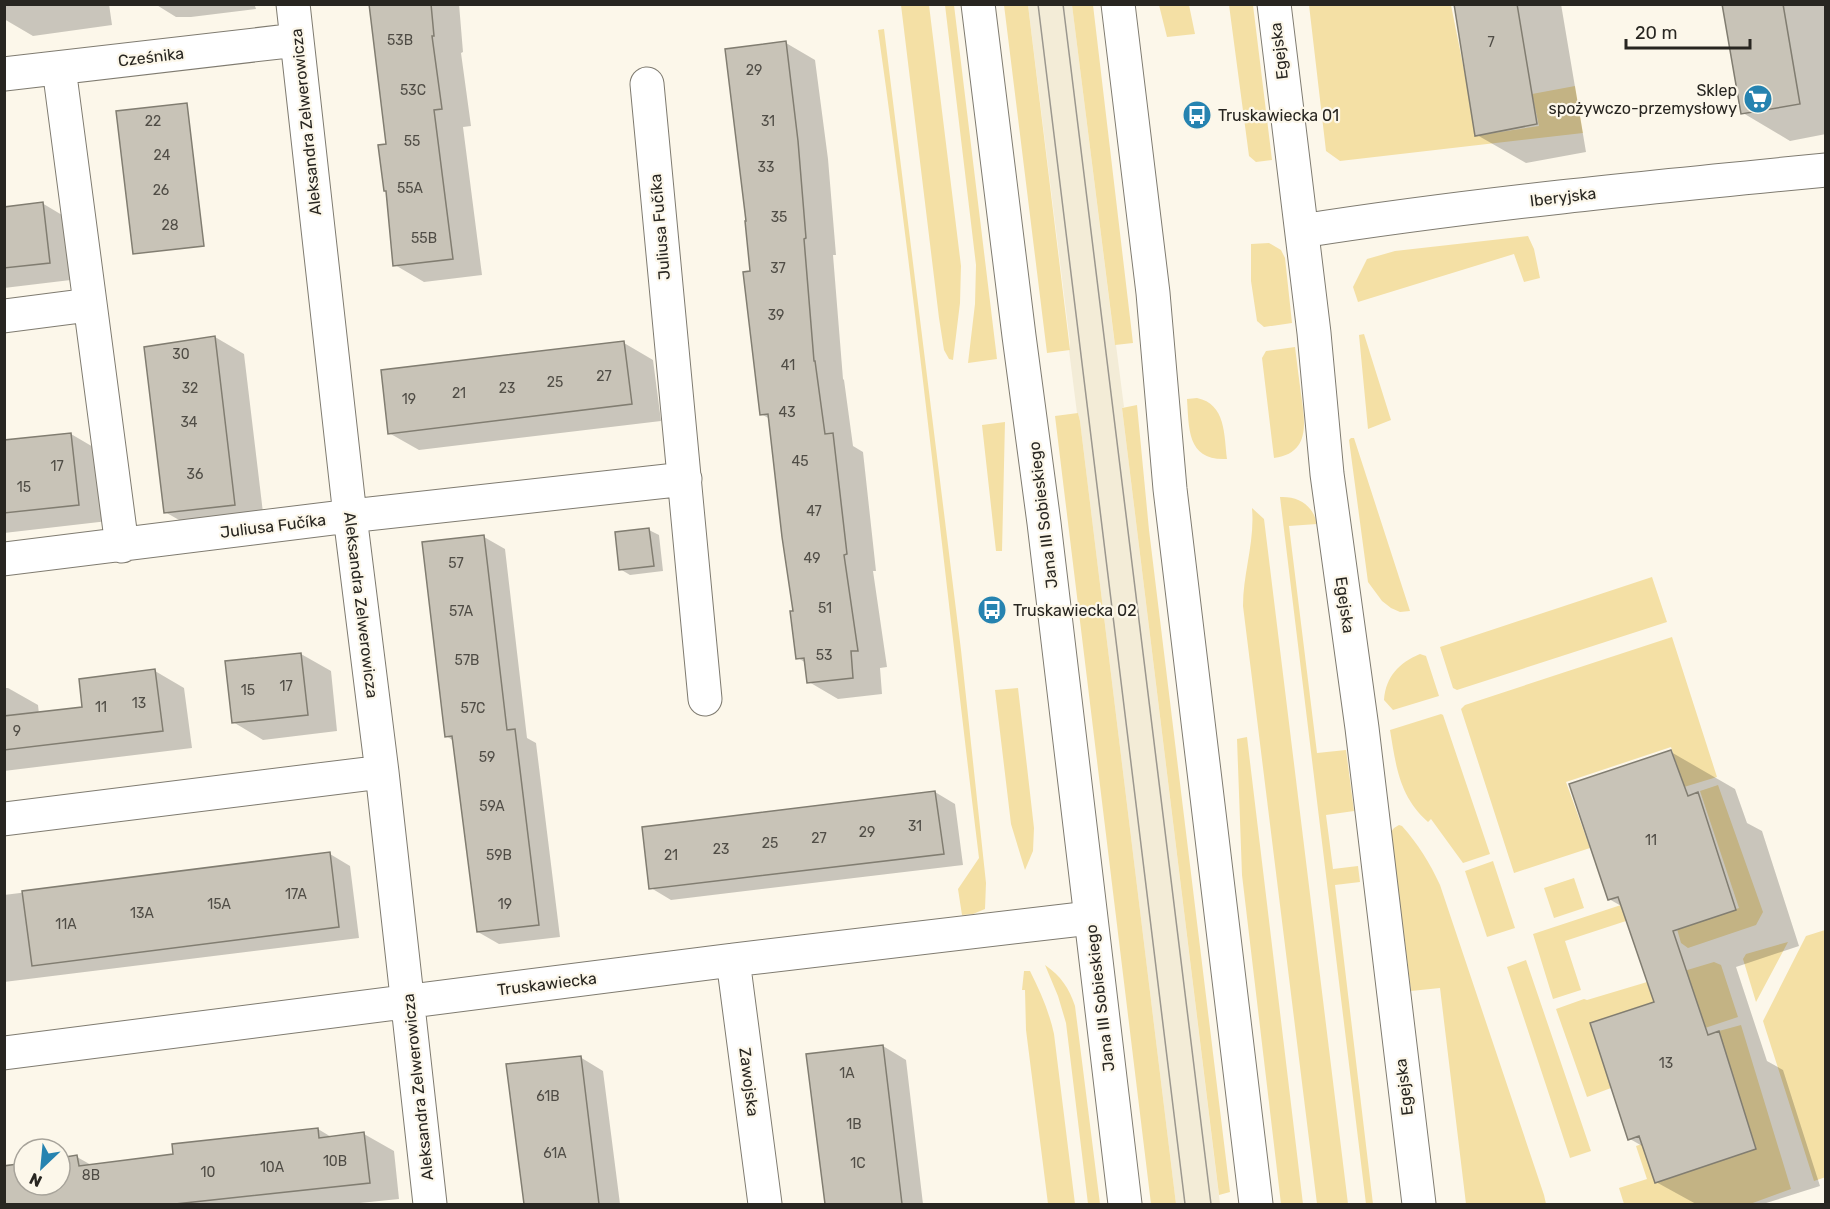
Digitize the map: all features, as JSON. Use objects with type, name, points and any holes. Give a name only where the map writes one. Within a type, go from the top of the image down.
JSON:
[{"type":"street","name":"Aleksandra Zelwerowicza","points":[[293,4],[350,516],[409,1002],[430,1204]]},
{"type":"street","name":"Jana III Sobieskiego","points":[[978,4],[1044,523],[1125,1204]]},
{"type":"street","points":[[1118,4],[1153,293],[1170,489],[1256,1204]]},
{"type":"street","name":"Egejska","points":[[1274,4],[1314,333],[1327,474],[1362,728],[1419,1204]]},
{"type":"street","name":"Cześnika","points":[[4,74],[297,40]]},
{"type":"street","points":[[59,68],[122,546]]},
{"type":"street","name":"Juliusa Fučíka","points":[[647,84],[705,699]]},
{"type":"street","name":"Iberyjska","points":[[1302,231],[1363,221],[1656,186],[1826,170]]},
{"type":"street","points":[[4,316],[89,305]]},
{"type":"street","name":"Juliusa Fučíka","points":[[4,559],[350,516],[684,479]]},
{"type":"street","points":[[4,819],[382,772]]},
{"type":"street","name":"Truskawiecka","points":[[4,1053],[733,960],[1090,918]]},
{"type":"street","name":"Zawojska","points":[[733,960],[765,1204]]},
{"type":"shaded area","points":[[901,5],[929,5],[961,266],[960,303],[953,360],[949,359],[944,350],[939,318]]},
{"type":"shaded area","points":[[945,5],[954,5],[997,359],[968,363],[975,304],[976,265]]},
{"type":"shaded area","points":[[1004,5],[1028,5],[1070,350],[1047,353]]},
{"type":"shaded area","points":[[1028,5],[1072,5],[1124,407],[1122,408],[1220,1204],[1176,1204]]},
{"type":"shaded area","points":[[1072,5],[1093,5],[1133,343],[1115,345]]},
{"type":"shaded area","points":[[1159,5],[1189,5],[1195,34],[1167,37]]},
{"type":"shaded area","points":[[1229,5],[1253,5],[1272,160],[1256,162],[1249,156]]},
{"type":"shaded area","points":[[1309,5],[1451,5],[1475,136],[1539,126],[1532,94],[1575,86],[1583,133],[1340,161],[1326,151]]},
{"type":"shaded area","points":[[884,29],[961,650],[986,883],[985,909],[973,914],[962,915],[958,889],[979,858],[918,340],[878,30]]},
{"type":"shaded area","points":[[1528,236],[1534,249],[1540,278],[1524,282],[1514,254],[1358,302],[1353,287],[1367,259],[1395,251]]},
{"type":"shaded area","points":[[1269,243],[1281,250],[1285,258],[1292,323],[1264,327],[1257,321],[1251,281],[1251,244]]},
{"type":"shaded area","points":[[1364,334],[1391,420],[1368,429],[1359,335]]},
{"type":"shaded area","points":[[1295,347],[1304,415],[1303,435],[1294,450],[1274,458],[1262,358],[1266,351]]},
{"type":"shaded area","points":[[1197,398],[1214,407],[1222,422],[1227,459],[1204,455],[1193,441],[1188,421],[1187,399]]},
{"type":"shaded area","points":[[1137,405],[1149,530],[1230,1192],[1219,1195],[1122,408]]},
{"type":"shaded area","points":[[1078,413],[1176,1204],[1151,1204],[1055,416]]},
{"type":"shaded area","points":[[1005,422],[1002,551],[996,551],[982,425]]},
{"type":"shaded area","points":[[1354,438],[1410,611],[1400,612],[1391,608],[1382,601],[1368,582],[1349,440]]},
{"type":"shaded area","points":[[1280,497],[1293,498],[1304,503],[1312,512],[1317,524],[1289,526],[1317,753],[1346,750],[1354,811],[1326,815],[1333,869],[1358,866],[1360,882],[1335,885],[1373,1204],[1366,1204]]},
{"type":"shaded area","points":[[1252,508],[1264,519],[1348,1204],[1317,1204],[1243,606],[1252,533]]},
{"type":"shaded area","points":[[1652,577],[1667,622],[1457,690],[1453,688],[1440,647]]},
{"type":"shaded area","points":[[1672,637],[1717,777],[1684,787],[1671,747],[1566,782],[1590,848],[1514,873],[1461,709],[1465,705]]},
{"type":"shaded area","points":[[1420,654],[1426,656],[1439,696],[1393,710],[1384,700],[1391,677],[1400,666]]},
{"type":"shaded area","points":[[1018,688],[1034,828],[1033,851],[1025,870],[1011,824],[995,690]]},
{"type":"shaded area","points":[[1441,714],[1490,854],[1463,863],[1431,819],[1428,822],[1411,802],[1400,780],[1390,730]]},
{"type":"shaded area","points":[[1247,737],[1303,1204],[1281,1204],[1242,875],[1237,739]]},
{"type":"shaded area","points":[[1718,785],[1763,912],[1756,925],[1688,948],[1681,943],[1677,929],[1739,908],[1700,791]]},
{"type":"shaded area","points":[[1399,825],[1428,861],[1440,885],[1546,1204],[1466,1204],[1440,988],[1411,991],[1391,832]]},
{"type":"shaded area","points":[[1493,861],[1515,928],[1487,937],[1465,871]]},
{"type":"shaded area","points":[[1574,878],[1584,908],[1554,918],[1544,888]]},
{"type":"shaded area","points":[[1621,905],[1626,921],[1565,941],[1581,990],[1553,999],[1533,934]]},
{"type":"shaded area","points":[[1825,930],[1826,1177],[1814,1181],[1763,1021],[1806,936]]},
{"type":"shaded area","points":[[1788,942],[1756,1002],[1743,959],[1746,954]]},
{"type":"shaded area","points":[[1526,960],[1591,1151],[1570,1158],[1507,967]]},
{"type":"shaded area","points":[[1714,962],[1721,965],[1738,1017],[1705,1028],[1692,989],[1591,1023],[1611,1088],[1587,1097],[1556,1009]]},
{"type":"shaded area","points":[[1045,965],[1064,983],[1075,1006],[1100,1204],[1088,1204],[1066,1023]]},
{"type":"shaded area","points":[[1024,971],[1030,971],[1034,979],[1047,1009],[1054,1034],[1075,1204],[1048,1204],[1026,1030],[1025,990],[1022,990]]},
{"type":"shaded area","points":[[1741,1025],[1791,1189],[1750,1204],[1624,1204],[1619,1188],[1647,1179],[1636,1146],[1642,1144],[1655,1182],[1756,1149],[1719,1031]]},
{"type":"building","points":[[369,4],[431,4],[434,36],[432,36],[442,109],[434,110],[453,259],[393,266],[386,191],[384,191],[378,145],[386,144]]},
{"type":"building","points":[[1454,4],[1517,4],[1537,124],[1475,136]]},
{"type":"building","points":[[1722,4],[1783,4],[1800,104],[1741,114]]},
{"type":"building","points":[[786,41],[798,141],[814,361],[825,434],[833,433],[847,554],[844,555],[858,651],[851,651],[853,678],[807,683],[804,658],[796,659],[790,611],[793,611],[768,414],[760,415],[743,272],[750,271],[746,221],[725,49]]},
{"type":"building","points":[[187,103],[204,246],[133,254],[116,111]]},
{"type":"building","points":[[43,202],[50,263],[4,268],[4,207]]},
{"type":"building","points":[[215,336],[235,505],[164,513],[144,347]]},
{"type":"building","points":[[624,341],[632,404],[388,434],[381,370]]},
{"type":"building","points":[[71,433],[79,505],[4,513],[4,440]]},
{"type":"building","points":[[649,528],[654,566],[619,570],[615,532]]},
{"type":"building","points":[[484,535],[507,730],[515,729],[539,925],[477,932],[452,736],[445,737],[422,542]]},
{"type":"building","points":[[301,653],[308,715],[232,723],[225,661]]},
{"type":"building","points":[[155,669],[163,731],[4,750],[4,716],[82,707],[79,679]]},
{"type":"building","points":[[1671,750],[1688,796],[1698,792],[1736,910],[1673,931],[1708,1035],[1719,1031],[1756,1149],[1655,1183],[1639,1136],[1628,1140],[1590,1023],[1654,1002],[1618,897],[1608,900],[1569,784]]},
{"type":"building","points":[[935,791],[944,854],[649,889],[642,827]]},
{"type":"building","points":[[330,852],[339,927],[32,966],[22,891]]},
{"type":"building","points":[[883,1045],[902,1204],[825,1204],[806,1054]]},
{"type":"building","points":[[581,1056],[599,1204],[524,1204],[506,1064]]},
{"type":"building","points":[[318,1128],[319,1138],[364,1132],[370,1183],[175,1204],[4,1204],[4,1166],[12,1165],[12,1197],[72,1197],[72,1156],[77,1155],[79,1166],[173,1154],[172,1144]]},
{"type":"tram line","points":[[1038,4],[1185,1204]]},
{"type":"tram line","points":[[1063,4],[1211,1204]]},
{"type":"place","name":"Sklep spożywczo-przemysłowy","points":[[1758,99]]},
{"type":"place","name":"Truskawiecka 01","points":[[1197,115]]},
{"type":"place","name":"Truskawiecka 02","points":[[992,610]]}]
